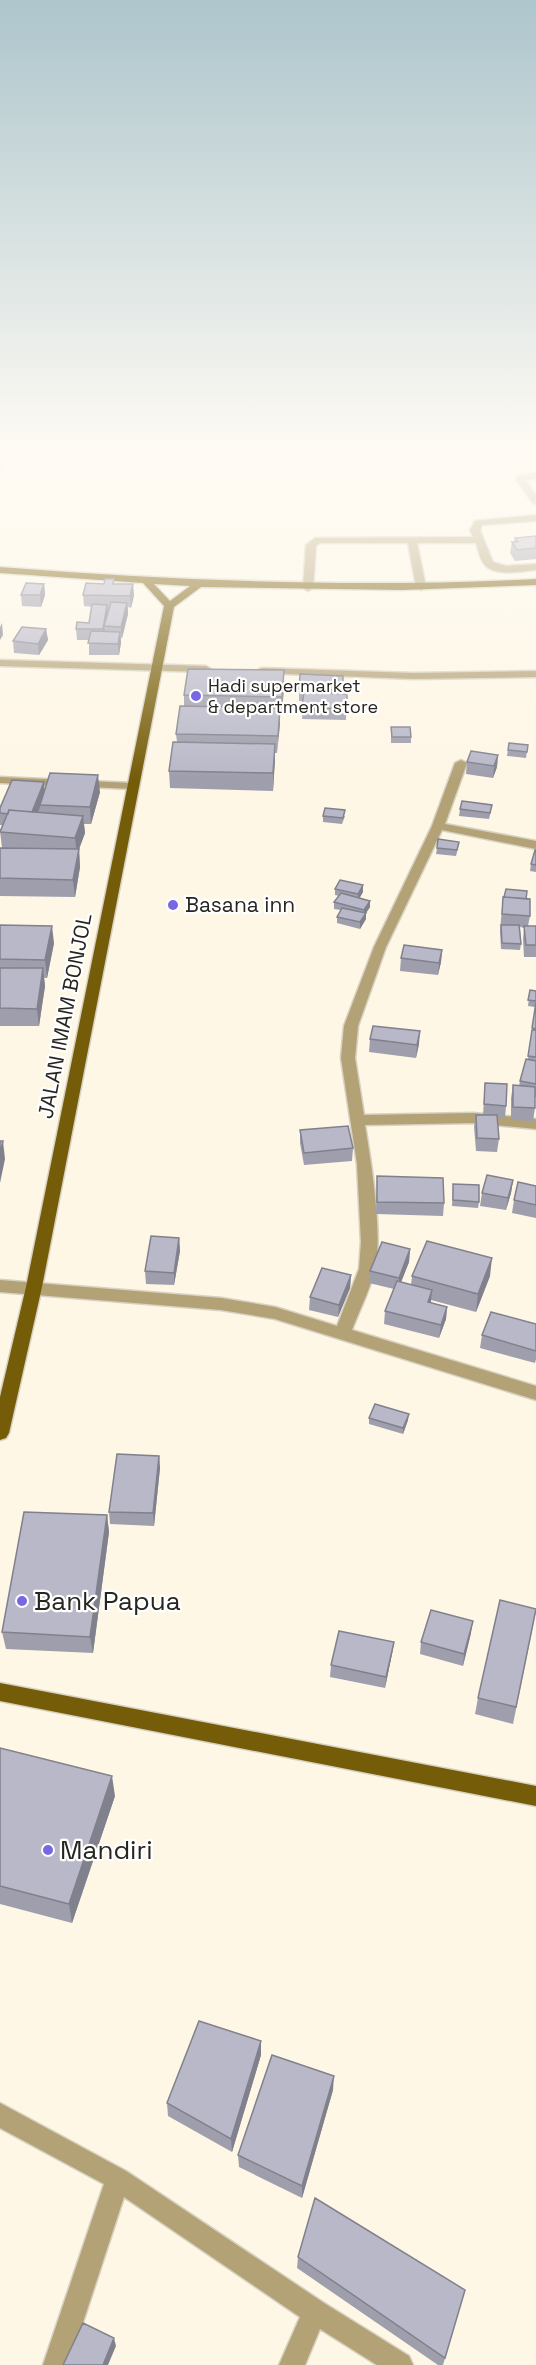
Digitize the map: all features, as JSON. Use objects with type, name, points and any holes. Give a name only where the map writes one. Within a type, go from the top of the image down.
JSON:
[{"type":"main road","points":[[0,570],[197,585],[308,588],[421,587],[536,582]]},
{"type":"main road","points":[[147,582],[169,606],[197,585]]},
{"type":"main road","name":"JALAN IMAM BONJOL","points":[[0,1433],[34,1287],[169,606]]},
{"type":"main road","points":[[0,1692],[536,1796]]},
{"type":"street","points":[[308,588],[309,559]]},
{"type":"street","points":[[416,559],[421,587]]},
{"type":"street","points":[[487,559],[493,566],[507,569],[536,567]]},
{"type":"street","points":[[0,663],[216,669]]},
{"type":"street","points":[[251,671],[414,676],[536,674]]},
{"type":"street","points":[[342,1334],[367,1269],[369,1242],[364,1164],[348,1058],[351,1026],[380,947],[438,826],[460,764]]},
{"type":"street","points":[[0,780],[133,786]]},
{"type":"street","points":[[438,826],[536,845]]},
{"type":"street","points":[[358,1120],[473,1119],[536,1124]]},
{"type":"street","points":[[0,1286],[221,1304],[275,1313],[536,1393]]},
{"type":"street","points":[[0,2115],[118,2179],[315,2312],[400,2365]]},
{"type":"street","points":[[56,2365],[118,2179]]},
{"type":"street","points":[[292,2365],[315,2312]]},
{"type":"building","points":[[105,579],[114,579],[113,584],[133,584],[130,596],[83,595],[86,583],[104,584]]},
{"type":"building","points":[[26,583],[44,584],[40,595],[21,595]]},
{"type":"building","points":[[111,602],[127,603],[121,627],[104,626]]},
{"type":"building","points":[[92,604],[107,605],[103,629],[76,629],[77,622],[89,623]]},
{"type":"building","points":[[22,627],[46,629],[38,644],[13,641]]},
{"type":"building","points":[[91,631],[120,632],[118,644],[88,643]]},
{"type":"building","points":[[188,669],[284,670],[282,697],[184,695]]},
{"type":"building","points":[[300,674],[343,676],[343,690],[299,689]]},
{"type":"building","points":[[304,692],[347,694],[347,709],[302,707]]},
{"type":"building","points":[[180,706],[280,708],[278,736],[176,734]]},
{"type":"building","points":[[391,727],[410,727],[411,737],[392,737]]},
{"type":"building","points":[[173,742],[275,744],[273,773],[169,771]]},
{"type":"building","points":[[509,743],[528,745],[527,752],[508,750]]},
{"type":"building","points":[[471,751],[498,755],[494,766],[467,762]]},
{"type":"building","points":[[50,773],[98,775],[90,807],[40,805]]},
{"type":"building","points":[[12,780],[44,782],[32,812],[9,810],[8,814],[0,813]]},
{"type":"building","points":[[462,801],[492,805],[490,813],[460,809]]},
{"type":"building","points":[[325,808],[345,810],[343,818],[323,816]]},
{"type":"building","points":[[9,810],[83,816],[75,838],[0,832]]},
{"type":"building","points":[[438,839],[459,842],[457,850],[437,848]]},
{"type":"building","points":[[0,848],[79,849],[73,880],[0,878]]},
{"type":"building","points":[[536,850],[536,865],[531,864]]},
{"type":"building","points":[[340,880],[363,885],[358,894],[335,889]]},
{"type":"building","points":[[506,889],[527,891],[526,899],[504,897]]},
{"type":"building","points":[[341,893],[370,901],[364,910],[334,902]]},
{"type":"building","points":[[503,897],[530,899],[530,916],[502,914]]},
{"type":"building","points":[[342,908],[366,913],[360,922],[337,917]]},
{"type":"building","points":[[0,925],[52,926],[45,960],[0,959]]},
{"type":"building","points":[[501,925],[519,925],[521,944],[502,943]]},
{"type":"building","points":[[524,926],[536,926],[536,945],[526,945]]},
{"type":"building","points":[[404,945],[442,950],[439,963],[401,958]]},
{"type":"building","points":[[0,968],[43,968],[37,1009],[0,1008]]},
{"type":"building","points":[[530,990],[536,991],[536,1001],[528,1000]]},
{"type":"building","points":[[536,1002],[536,1029],[532,1028]]},
{"type":"building","points":[[373,1026],[420,1031],[417,1045],[370,1039]]},
{"type":"building","points":[[532,1030],[536,1030],[536,1057],[528,1056]]},
{"type":"building","points":[[526,1059],[536,1061],[536,1084],[520,1081]]},
{"type":"building","points":[[485,1083],[507,1084],[506,1106],[484,1104]]},
{"type":"building","points":[[513,1085],[535,1087],[535,1108],[513,1107]]},
{"type":"building","points":[[476,1115],[497,1115],[499,1139],[477,1138]]},
{"type":"building","points":[[348,1126],[353,1148],[304,1153],[300,1130]]},
{"type":"building","points":[[487,1175],[513,1180],[508,1198],[482,1193]]},
{"type":"building","points":[[377,1176],[443,1178],[444,1203],[377,1202]]},
{"type":"building","points":[[518,1182],[536,1186],[536,1205],[514,1200]]},
{"type":"building","points":[[453,1184],[479,1185],[479,1202],[453,1200]]},
{"type":"building","points":[[151,1236],[179,1238],[174,1273],[145,1271]]},
{"type":"building","points":[[427,1241],[492,1258],[478,1294],[412,1276]]},
{"type":"building","points":[[382,1242],[410,1249],[399,1278],[370,1271]]},
{"type":"building","points":[[322,1268],[351,1275],[339,1305],[310,1297]]},
{"type":"building","points":[[397,1281],[432,1290],[428,1302],[447,1307],[441,1325],[385,1311]]},
{"type":"building","points":[[491,1312],[536,1324],[536,1351],[482,1335]]},
{"type":"building","points":[[375,1404],[409,1414],[403,1428],[369,1418]]},
{"type":"building","points":[[117,1454],[159,1456],[153,1513],[109,1512]]},
{"type":"building","points":[[24,1512],[107,1515],[90,1637],[2,1632]]},
{"type":"building","points":[[500,1600],[536,1609],[516,1707],[478,1698]]},
{"type":"building","points":[[431,1610],[473,1621],[464,1654],[421,1642]]},
{"type":"building","points":[[339,1631],[394,1642],[386,1677],[331,1665]]},
{"type":"building","name":"Mandiri","points":[[0,1748],[112,1776],[69,1904],[0,1886]]},
{"type":"building","points":[[199,2021],[261,2041],[231,2139],[167,2103]]},
{"type":"building","points":[[272,2055],[334,2076],[302,2186],[238,2155]]},
{"type":"building","points":[[315,2198],[465,2290],[445,2358],[298,2257]]},
{"type":"building","points":[[83,2323],[114,2338],[103,2365],[63,2365]]},
{"type":"place","name":"Hadi supermarket & department store","points":[[196,696]]},
{"type":"place","name":"Basana inn","points":[[173,905]]},
{"type":"place","name":"Bank Papua","points":[[22,1601]]},
{"type":"place","name":"Mandiri","points":[[48,1850]]}]
